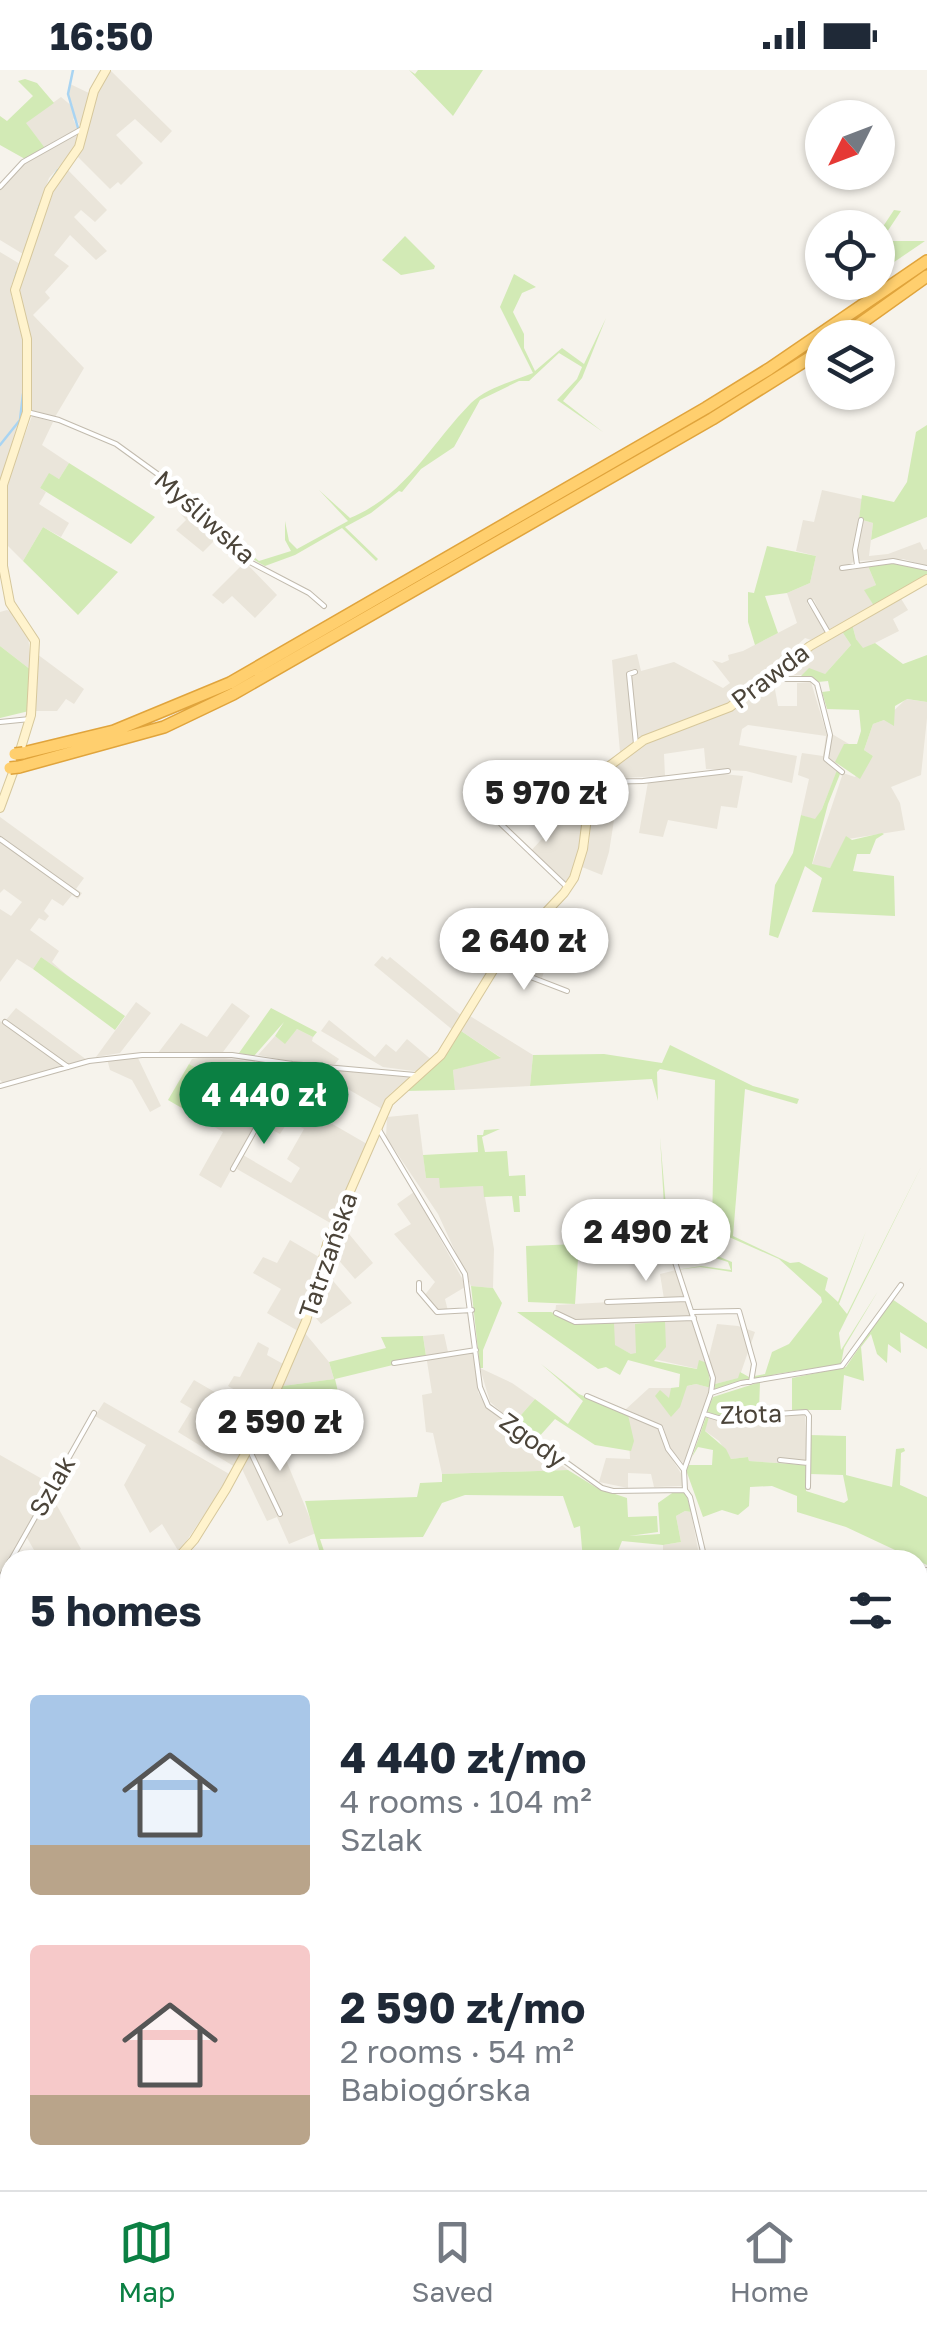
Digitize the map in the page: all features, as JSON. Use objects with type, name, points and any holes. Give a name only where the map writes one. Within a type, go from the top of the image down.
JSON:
[{"type":"highway","points":[[10,768],[164,728],[233,694],[706,408],[927,262]]},
{"type":"highway","points":[[865,320],[927,276]]},
{"type":"highway","points":[[0,756],[114,730],[230,684],[712,420],[805,361]]},
{"type":"street","points":[[0,808],[30,719],[34,641],[6,593],[1,526],[7,466],[27,412],[27,339],[15,290],[49,190],[79,147],[94,90],[106,70]]},
{"type":"street","points":[[0,187],[23,162],[84,128]]},
{"type":"street","name":"Myśliwska","points":[[27,412],[59,420],[116,444],[182,491],[246,560],[309,593],[324,606]]},
{"type":"street","points":[[857,566],[860,520]]},
{"type":"street","points":[[842,568],[893,561],[927,568]]},
{"type":"street","name":"Prawda","points":[[593,780],[636,744],[730,708],[829,634],[927,579]]},
{"type":"street","points":[[810,601],[829,634]]},
{"type":"street","points":[[634,672],[630,674],[636,744]]},
{"type":"street","points":[[768,676],[772,680],[811,679],[817,684],[830,735],[826,759],[842,772]]},
{"type":"street","points":[[0,722],[30,719]]},
{"type":"street","points":[[567,991],[497,964],[568,888],[583,849],[593,780],[588,769]]},
{"type":"street","points":[[593,780],[643,781],[728,772]]},
{"type":"street","points":[[501,824],[568,888]]},
{"type":"street","points":[[0,840],[77,894]]},
{"type":"street","name":"Tatrzańska","points":[[185,1550],[249,1449],[301,1332],[327,1244],[393,1096],[421,1075],[450,1043],[497,964]]},
{"type":"street","points":[[5,1022],[68,1067]]},
{"type":"street","points":[[0,1086],[121,1056],[212,1054],[421,1075]]},
{"type":"street","points":[[233,1168],[292,1064]]},
{"type":"street","name":"Zgody","points":[[378,1128],[465,1274],[480,1387],[488,1406],[588,1480],[613,1491],[685,1490]]},
{"type":"street","points":[[664,1203],[673,1256],[712,1369],[712,1393],[684,1470],[685,1490],[703,1550]]},
{"type":"street","points":[[419,1283],[419,1291],[437,1312],[472,1310]]},
{"type":"street","points":[[712,1393],[842,1366],[901,1286]]},
{"type":"street","points":[[607,1302],[687,1299]]},
{"type":"street","points":[[556,1313],[575,1322],[740,1311],[754,1364],[751,1382]]},
{"type":"street","points":[[394,1363],[476,1350]]},
{"type":"street","points":[[587,1396],[660,1427],[668,1449],[684,1470]]},
{"type":"street","name":"Złota","points":[[705,1414],[718,1418],[806,1412],[808,1486]]},
{"type":"street","name":"Szlak","points":[[16,1550],[94,1413]]},
{"type":"street","points":[[249,1449],[280,1514]]},
{"type":"street","name":"Złota","points":[[780,1460],[808,1463]]},
{"type":"shaded area","points":[[110,70],[172,131],[161,143],[135,119],[116,135],[143,163],[121,185],[118,182],[110,189],[78,157],[98,87]]},
{"type":"shaded area","points":[[70,84],[91,94],[81,127],[73,119],[78,129],[45,148],[25,123],[61,97],[73,107],[68,95]]},
{"type":"shaded area","points":[[78,133],[71,154],[49,178],[23,254],[0,240],[0,189],[22,165]]},
{"type":"shaded area","points":[[66,168],[107,210],[95,222],[81,210],[74,217],[107,251],[96,260],[70,235],[54,255],[69,266],[45,292],[50,298],[33,315],[84,368],[55,417],[30,411],[31,338],[18,288],[57,182]]},
{"type":"shaded area","points":[[0,252],[20,264],[11,295],[25,345],[24,415],[0,482]]},
{"type":"shaded area","points":[[32,416],[53,422],[42,445],[69,463],[59,479],[49,474],[40,488],[46,492],[39,504],[69,523],[61,537],[43,527],[23,561],[5,543],[7,490]]},
{"type":"shaded area","points":[[822,490],[862,499],[859,519],[873,523],[869,556],[888,554],[920,542],[927,549],[927,566],[903,559],[854,561],[850,565],[852,570],[868,566],[876,585],[865,590],[874,606],[828,630],[814,600],[809,598],[807,603],[826,632],[811,640],[805,638],[792,654],[727,704],[642,737],[620,752],[612,660],[637,654],[641,671],[674,662],[723,688],[730,683],[712,660],[729,660],[728,655],[797,623],[787,593],[810,583],[816,556],[796,551],[803,520],[814,522]]},
{"type":"shaded area","points":[[190,500],[220,535],[203,552],[176,530],[186,520],[179,512]]},
{"type":"shaded area","points":[[245,562],[277,595],[255,618],[232,596],[223,604],[212,595]]},
{"type":"shaded area","points":[[900,597],[908,610],[893,619],[899,631],[863,649],[852,624]]},
{"type":"shaded area","points":[[0,612],[13,612],[28,633],[31,670],[0,646]]},
{"type":"shaded area","points":[[841,630],[851,645],[825,674],[776,676],[776,672]]},
{"type":"shaded area","points":[[37,654],[84,689],[74,704],[66,699],[57,711],[34,711]]},
{"type":"shaded area","points":[[811,682],[827,735],[849,744],[844,745],[836,762],[839,766],[815,820],[801,815],[809,779],[798,775],[802,753],[823,756],[826,736],[748,725],[742,729],[739,745],[797,756],[792,783],[746,771],[706,769],[704,748],[664,754],[665,776],[598,779],[646,742],[742,705],[763,687],[774,684],[778,706],[797,706],[797,683]]},
{"type":"shaded area","points":[[906,699],[927,702],[927,718],[921,775],[891,787],[900,803],[905,830],[848,839],[830,868],[812,865],[843,773],[855,777],[873,756],[864,750],[873,724],[884,720]]},
{"type":"shaded area","points":[[723,774],[743,776],[737,808],[721,806],[717,829],[668,820],[663,837],[639,833],[648,782]]},
{"type":"shaded area","points":[[620,782],[602,875],[582,867],[589,844],[595,783]]},
{"type":"shaded area","points":[[587,790],[579,853],[565,887],[528,854]]},
{"type":"shaded area","points":[[0,817],[84,878],[76,889],[82,893],[78,899],[72,895],[63,906],[52,899],[44,911],[49,916],[45,921],[39,918],[30,930],[59,951],[52,962],[69,977],[41,957],[33,969],[17,959],[0,982],[0,909],[11,916],[22,902],[4,889],[0,893]]},
{"type":"shaded area","points":[[545,916],[540,937],[553,942],[542,978],[502,965]]},
{"type":"shaded area","points":[[382,956],[387,960],[390,957],[462,1016],[454,1031],[374,965]]},
{"type":"shaded area","points":[[136,1002],[151,1013],[120,1053],[96,1057]]},
{"type":"shaded area","points":[[232,1003],[250,1016],[223,1052],[158,1053],[181,1023],[207,1037]]},
{"type":"shaded area","points":[[16,1008],[87,1060],[67,1065],[5,1021]]},
{"type":"shaded area","points":[[470,1016],[533,1055],[530,1086],[455,1090],[453,1070],[500,1057],[461,1031]]},
{"type":"shaded area","points":[[329,1020],[375,1057],[386,1044],[396,1052],[407,1039],[433,1061],[421,1072],[383,1067],[321,1031]]},
{"type":"shaded area","points":[[0,1021],[63,1066],[3,1083]]},
{"type":"shaded area","points":[[297,1029],[339,1059],[335,1064],[258,1055],[275,1036],[285,1043]]},
{"type":"shaded area","points":[[137,1056],[161,1106],[150,1112],[132,1080],[110,1070],[107,1059]]},
{"type":"shaded area","points":[[211,1056],[288,1067],[221,1188],[199,1175],[223,1132],[199,1118],[221,1082],[189,1064],[192,1059]]},
{"type":"shaded area","points":[[329,1067],[411,1076],[391,1093],[382,1109],[324,1075]]},
{"type":"shaded area","points":[[277,1092],[367,1144],[332,1224],[237,1169],[243,1155],[291,1183],[300,1168],[287,1159],[304,1129],[289,1120],[280,1134],[260,1123]]},
{"type":"shaded area","points":[[418,1114],[426,1178],[439,1177],[441,1187],[483,1186],[494,1249],[493,1288],[471,1286],[438,1214],[386,1137],[387,1117]]},
{"type":"shaded area","points":[[414,1192],[465,1287],[445,1299],[448,1311],[437,1311],[424,1296],[435,1282],[394,1234],[411,1224],[397,1204]]},
{"type":"shaded area","points":[[340,1223],[373,1263],[355,1279],[329,1249]]},
{"type":"shaded area","points":[[290,1240],[319,1257],[298,1331],[267,1313],[281,1289],[253,1273],[263,1257],[277,1263]]},
{"type":"shaded area","points":[[322,1268],[352,1303],[321,1324],[311,1312]]},
{"type":"shaded area","points":[[676,1270],[707,1363],[698,1369],[631,1354],[555,1314],[556,1305],[664,1299],[660,1274]]},
{"type":"shaded area","points":[[717,1324],[755,1332],[739,1378],[715,1384],[709,1356]]},
{"type":"shaded area","points":[[305,1333],[329,1362],[334,1379],[283,1386]]},
{"type":"shaded area","points":[[444,1334],[448,1352],[474,1348],[478,1392],[486,1407],[568,1470],[442,1474],[433,1433],[426,1432],[422,1395],[432,1393],[423,1336]]},
{"type":"shaded area","points":[[258,1342],[269,1348],[267,1355],[285,1365],[265,1407],[228,1386],[234,1376],[240,1377]]},
{"type":"shaded area","points":[[480,1368],[535,1399],[514,1423],[490,1402]]},
{"type":"shaded area","points":[[194,1380],[261,1419],[235,1467],[178,1432],[192,1409],[180,1402]]},
{"type":"shaded area","points":[[696,1384],[711,1388],[684,1464],[670,1448],[663,1426],[625,1410],[649,1388]]},
{"type":"shaded area","points":[[104,1402],[231,1475],[180,1550],[162,1524],[150,1533],[124,1485],[146,1445],[95,1416]]},
{"type":"shaded area","points":[[805,1414],[807,1465],[749,1461],[748,1457],[731,1459],[719,1441],[704,1430],[709,1417]]},
{"type":"shaded area","points":[[628,1415],[662,1431],[664,1446],[682,1475],[682,1486],[654,1487],[651,1474],[628,1473],[628,1488],[599,1482],[606,1458],[630,1459]]},
{"type":"shaded area","points":[[266,1425],[286,1460],[316,1533],[289,1544],[277,1517],[267,1521],[242,1469]]},
{"type":"shaded area","points":[[0,1455],[51,1484],[14,1550],[0,1550]]},
{"type":"shaded area","points":[[50,1493],[81,1549],[34,1550],[26,1536]]},
{"type":"shaded area","points":[[691,1512],[698,1550],[663,1550],[663,1545],[681,1542],[676,1516]]},
{"type":"green space","points":[[409,70],[415,74],[418,70],[483,70],[453,116]]},
{"type":"green space","points":[[18,81],[37,83],[54,103],[26,123],[45,148],[25,159],[0,145],[0,116],[7,121],[33,96]]},
{"type":"green space","points":[[405,236],[434,269],[401,275],[382,260]]},
{"type":"green space","points":[[895,241],[925,241],[895,261]]},
{"type":"green space","points":[[514,274],[536,287],[522,293],[513,312],[535,371],[562,348],[584,364],[606,318],[582,378],[563,401],[603,432],[557,400],[577,379],[582,367],[559,353],[529,381],[519,381],[480,400],[454,447],[421,469],[402,492],[345,527],[376,561],[342,528],[295,555],[265,566],[229,540],[178,487],[259,561],[291,551],[285,540],[285,521],[289,541],[297,549],[348,521],[319,490],[350,518],[370,508],[402,483],[477,398],[533,373],[500,307]]},
{"type":"green space","points":[[927,425],[927,517],[871,540],[873,523],[859,519],[862,495],[894,502],[907,482],[916,432]]},
{"type":"green space","points":[[69,463],[155,517],[131,544],[40,488],[49,473],[59,479]]},
{"type":"green space","points":[[43,527],[118,572],[78,615],[23,561]]},
{"type":"green space","points":[[767,546],[816,556],[810,583],[787,593],[765,596],[778,633],[755,645],[748,622],[748,592],[754,593]]},
{"type":"green space","points":[[890,563],[927,570],[927,576],[874,606],[864,590],[876,585],[868,566]]},
{"type":"green space","points":[[852,624],[863,648],[875,643],[903,664],[927,655],[927,702],[907,699],[895,706],[894,726],[884,720],[873,724],[864,750],[873,756],[860,779],[835,762],[844,744],[857,744],[861,731],[859,710],[827,709],[822,692],[830,691],[828,681],[800,677],[809,668],[825,674],[851,645],[841,630]]},
{"type":"green space","points":[[0,646],[31,670],[29,711],[0,718]]},
{"type":"green space","points":[[837,770],[840,774],[812,864],[830,868],[846,836],[852,840],[884,834],[876,839],[870,854],[857,854],[853,871],[894,876],[895,916],[812,912],[822,878],[805,866],[778,938],[769,935],[775,885],[793,853],[801,815],[815,819]]},
{"type":"green space","points":[[41,957],[125,1016],[115,1030],[33,969]]},
{"type":"green space","points":[[271,1008],[317,1032],[313,1037],[297,1029],[285,1044],[275,1036],[284,1022],[254,1056],[239,1053]]},
{"type":"green space","points":[[461,1031],[501,1058],[453,1070],[455,1090],[405,1091],[439,1062]]},
{"type":"green space","points":[[670,1045],[753,1086],[799,1099],[797,1104],[745,1089],[733,1236],[828,1278],[825,1290],[838,1302],[866,1231],[839,1304],[847,1314],[921,1167],[839,1333],[841,1350],[878,1291],[844,1348],[841,1364],[776,1374],[715,1391],[715,1384],[738,1378],[740,1372],[749,1377],[765,1374],[772,1352],[789,1344],[822,1302],[821,1297],[779,1259],[720,1233],[715,1255],[732,1262],[732,1272],[700,1267],[676,1270],[701,1266],[731,1270],[728,1262],[712,1257],[716,1229],[670,1209],[712,1226],[715,1080],[660,1069],[658,1101],[652,1079],[530,1086],[533,1055],[604,1054],[662,1063]]},
{"type":"green space","points":[[189,1064],[221,1081],[199,1118],[168,1100]]},
{"type":"green space","points":[[500,1129],[482,1137],[485,1152],[507,1151],[509,1176],[525,1175],[526,1196],[519,1196],[520,1212],[514,1212],[512,1196],[484,1197],[483,1186],[440,1188],[439,1178],[426,1178],[423,1155],[478,1152],[477,1135],[483,1135],[484,1130]]},
{"type":"green space","points":[[660,1137],[666,1207],[664,1206]]},
{"type":"green space","points":[[579,1244],[575,1304],[528,1302],[526,1246]]},
{"type":"green space","points":[[471,1286],[493,1288],[502,1303],[483,1350],[483,1368],[480,1368]]},
{"type":"green space","points":[[892,1299],[927,1323],[927,1349],[900,1332],[901,1353],[888,1344],[887,1363],[877,1354],[871,1334],[861,1347],[864,1381],[844,1375],[841,1410],[792,1410],[792,1378],[846,1367]]},
{"type":"green space","points":[[517,1312],[551,1312],[576,1323],[614,1323],[615,1345],[631,1354],[636,1353],[635,1324],[665,1321],[666,1347],[654,1361],[697,1369],[699,1360],[707,1363],[711,1388],[687,1386],[680,1407],[671,1417],[655,1396],[660,1390],[669,1398],[671,1388],[679,1387],[680,1374],[628,1360],[620,1375],[606,1367],[598,1369]]},
{"type":"green space","points":[[423,1336],[426,1356],[335,1379],[339,1396],[277,1399],[283,1386],[334,1379],[329,1362],[386,1348],[381,1337]]},
{"type":"green space","points":[[541,1364],[579,1394],[628,1415],[634,1441],[631,1451],[595,1445],[555,1419],[537,1439],[514,1423],[535,1399],[568,1424],[583,1401]]},
{"type":"green space","points":[[760,1382],[759,1410],[718,1416],[706,1413],[713,1397]]},
{"type":"green space","points":[[709,1417],[705,1431],[726,1449],[731,1459],[748,1457],[749,1461],[807,1465],[806,1491],[844,1503],[848,1500],[843,1475],[810,1474],[810,1435],[846,1436],[846,1475],[892,1487],[896,1449],[904,1448],[900,1485],[927,1497],[927,1550],[895,1550],[846,1527],[797,1512],[797,1496],[772,1486],[750,1487],[749,1506],[738,1515],[722,1510],[703,1517],[686,1470],[689,1465],[712,1465],[713,1450],[698,1447],[692,1457]]},
{"type":"green space","points":[[568,1470],[597,1488],[627,1498],[628,1517],[657,1516],[658,1532],[629,1536],[660,1534],[658,1503],[675,1491],[686,1493],[691,1512],[676,1516],[681,1542],[663,1545],[622,1541],[618,1550],[582,1550],[580,1526],[574,1528],[563,1496],[465,1495],[442,1503],[423,1537],[320,1539],[324,1550],[319,1550],[305,1501],[417,1497],[420,1483],[442,1482],[442,1474]]},
{"type":"waterway","points":[[73,70],[68,94],[78,128]]},
{"type":"waterway","points":[[49,184],[58,170]]},
{"type":"waterway","points":[[33,226],[40,205]]},
{"type":"waterway","points":[[16,307],[12,290],[17,272]]},
{"type":"waterway","points":[[0,445],[20,420],[23,394]]}]
